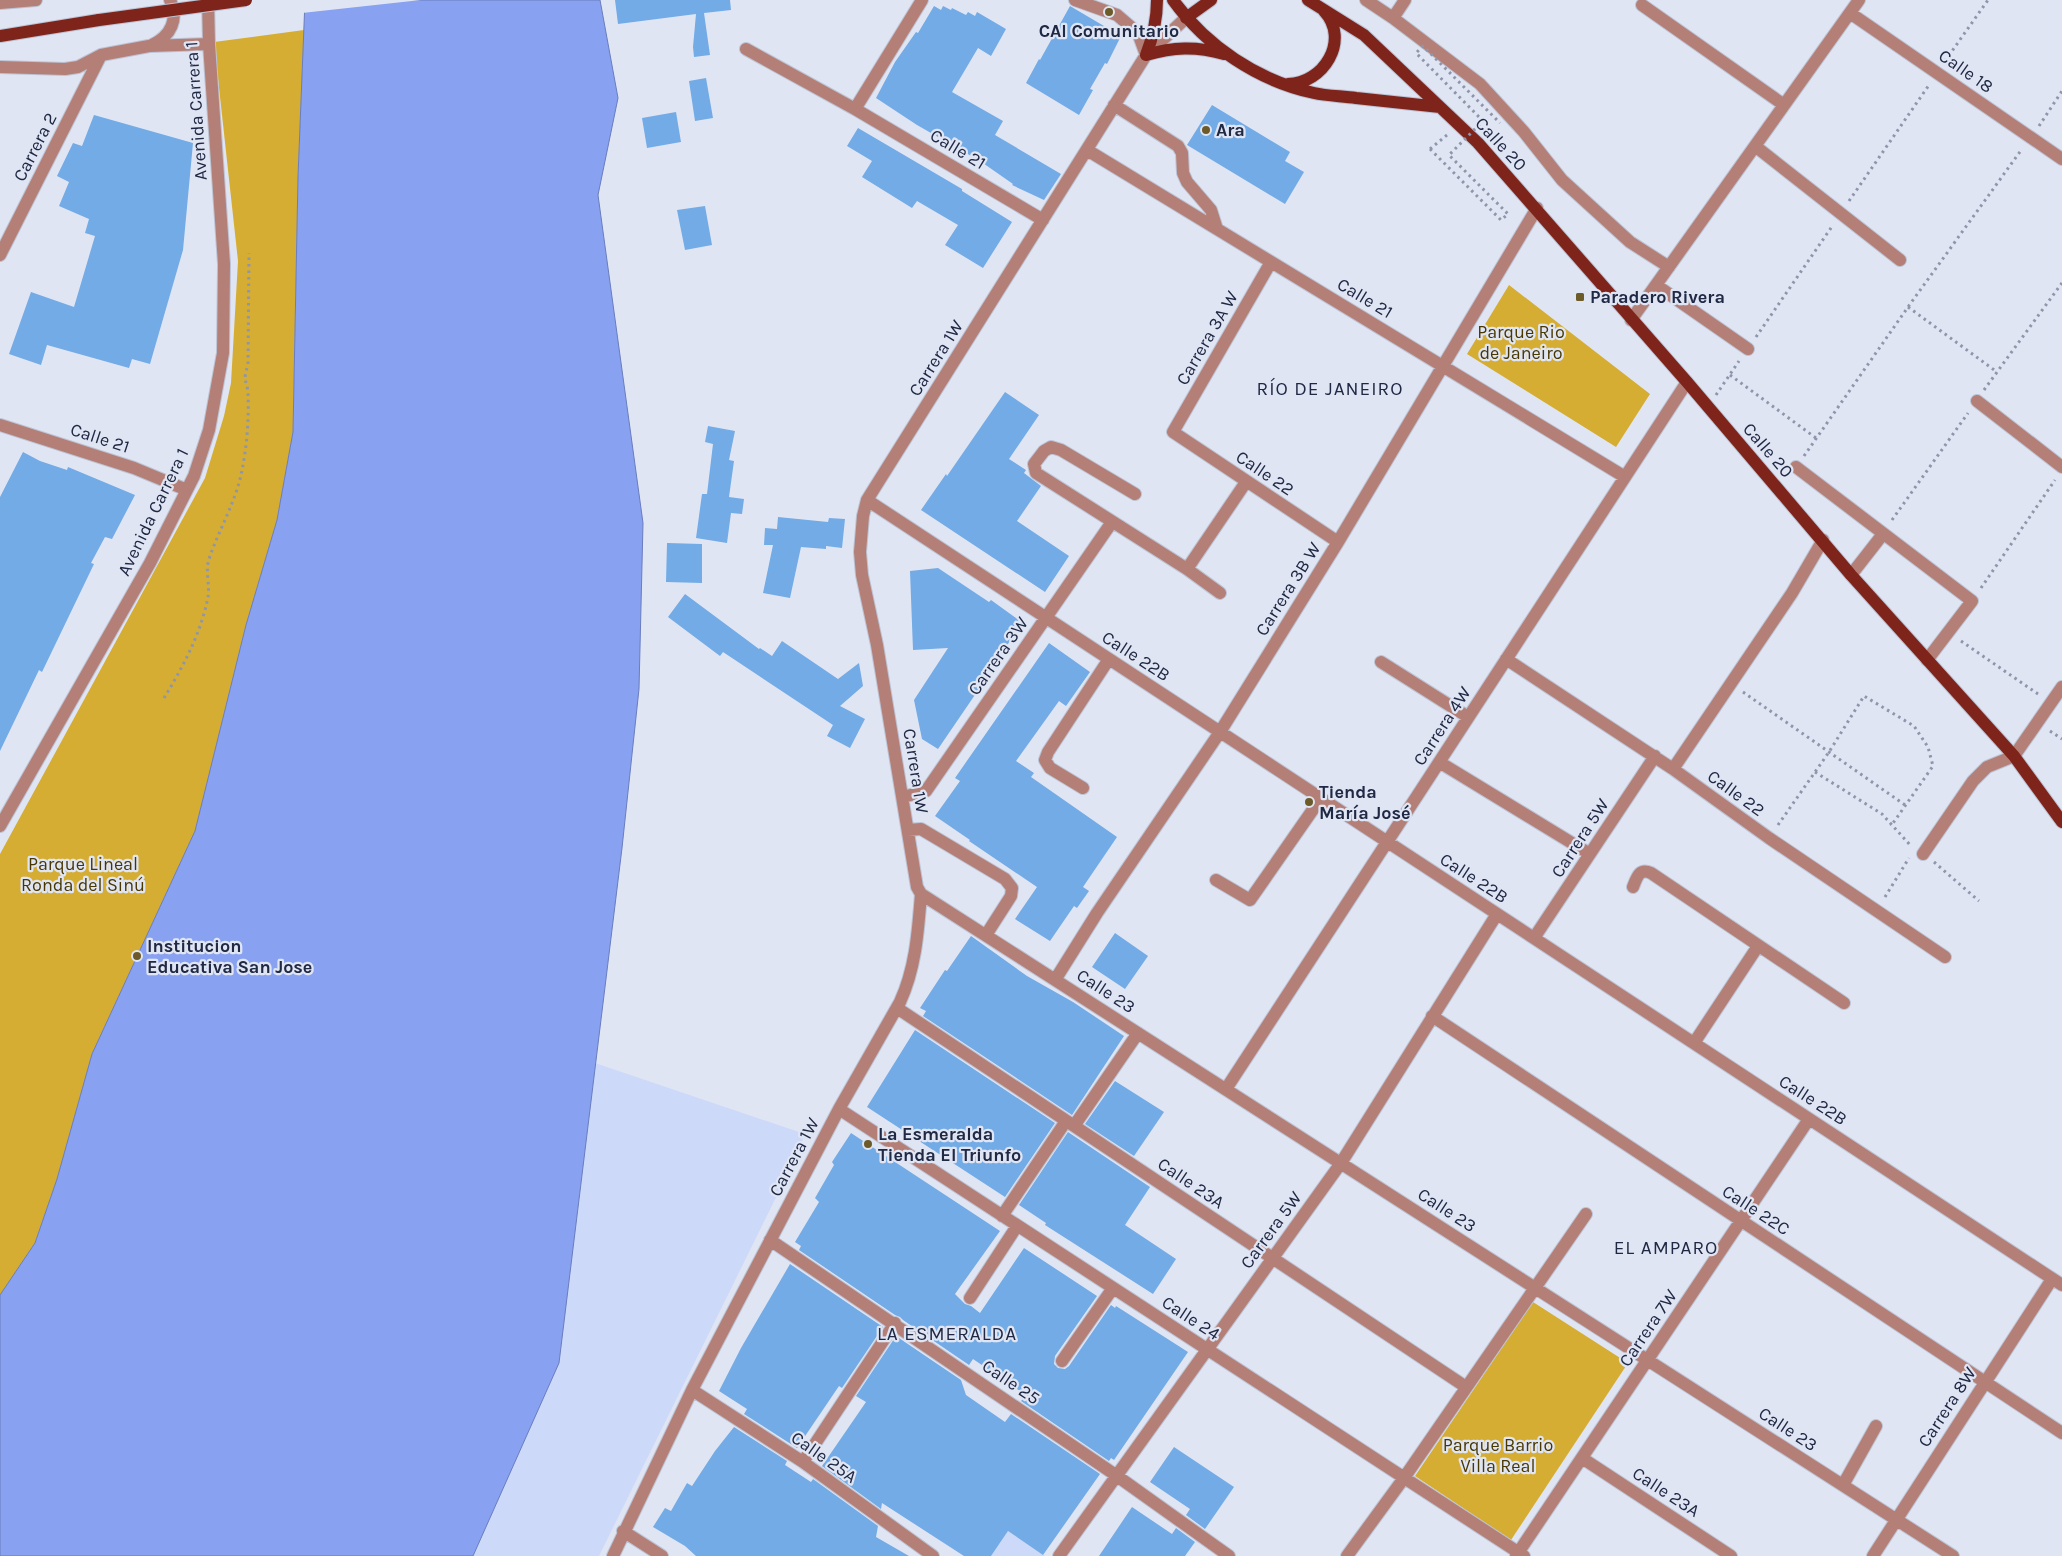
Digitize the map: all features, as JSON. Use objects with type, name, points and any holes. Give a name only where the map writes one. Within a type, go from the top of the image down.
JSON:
[{"type":"main road","points":[[0,36],[246,0]]},
{"type":"main road","points":[[1146,55],[1153,35],[1157,0]]},
{"type":"main road","points":[[1173,0],[1186,18],[1228,55],[1282,84],[1315,93],[1440,107]]},
{"type":"main road","points":[[1186,18],[1211,0]]},
{"type":"main road","points":[[1282,84],[1295,84],[1308,80],[1319,73],[1327,64],[1332,52],[1334,39],[1332,27],[1327,15],[1313,3]]},
{"type":"main road","name":"Calle 20","points":[[1313,3],[1364,34],[1459,125],[1537,208],[1631,320],[1687,382],[1851,574],[2014,756],[2062,822]]},
{"type":"main road","points":[[1146,55],[1166,49],[1187,47],[1208,49],[1228,55]]},
{"type":"street","points":[[0,3],[36,0]]},
{"type":"street","points":[[149,46],[161,41],[170,32],[174,20],[174,8],[170,0]]},
{"type":"street","name":"Avenida Carrera 1","points":[[0,826],[150,563],[199,464],[209,430],[223,353],[224,264],[209,44],[208,0]]},
{"type":"street","points":[[855,109],[920,0]]},
{"type":"street","points":[[1075,0],[1116,14],[1138,33],[1146,55]]},
{"type":"street","points":[[1366,0],[1393,18],[1480,84],[1524,132],[1562,180],[1630,242],[1669,266]]},
{"type":"street","points":[[1393,18],[1405,0]]},
{"type":"street","points":[[1631,320],[1859,0]]},
{"type":"street","points":[[1642,5],[1784,105]]},
{"type":"street","name":"Calle 18","points":[[1850,13],[2062,159]]},
{"type":"street","name":"Carrera 1W","points":[[613,1556],[692,1390],[838,1109],[897,1008],[907,986],[915,959],[921,894],[917,887],[878,645],[862,575],[860,552],[863,516],[867,500],[1146,55],[1186,18]]},
{"type":"street","points":[[0,67],[65,70],[78,67],[101,55],[149,46],[209,44]]},
{"type":"street","name":"Calle 21","points":[[746,49],[855,109],[1043,220]]},
{"type":"street","name":"Carrera 2","points":[[0,255],[101,55]]},
{"type":"street","points":[[1114,105],[1178,146],[1182,153],[1183,174],[1187,182],[1211,210],[1217,229]]},
{"type":"street","points":[[1755,146],[1842,212],[1900,260]]},
{"type":"street","name":"Calle 21","points":[[1087,150],[1624,477]]},
{"type":"street","name":"Carrera 3B W","points":[[1055,980],[1097,913],[1220,732],[1338,542],[1537,208]]},
{"type":"street","name":"Carrera 3A W","points":[[1173,432],[1271,262]]},
{"type":"street","points":[[1656,285],[1748,349]]},
{"type":"street","name":"Carrera 4W","points":[[1226,1089],[1687,382]]},
{"type":"street","points":[[1977,400],[2059,472]]},
{"type":"street","name":"Calle 21","points":[[0,425],[134,468],[187,490]]},
{"type":"street","name":"Calle 22","points":[[1173,432],[1338,542]]},
{"type":"street","points":[[1135,494],[1061,450],[1051,447],[1044,451],[1034,464],[1036,473],[1187,569],[1220,593]]},
{"type":"street","points":[[1796,468],[1972,601],[1927,660]]},
{"type":"street","points":[[1187,569],[1246,482]]},
{"type":"street","name":"Calle 22B","points":[[867,500],[2057,1282]]},
{"type":"street","name":"Carrera 3W","points":[[903,797],[926,791],[1112,522]]},
{"type":"street","points":[[1851,574],[1883,534]]},
{"type":"street","points":[[1674,769],[1792,593],[1823,540]]},
{"type":"street","points":[[1083,788],[1050,768],[1045,760],[1048,752],[1110,659]]},
{"type":"street","name":"Calle 22","points":[[1506,659],[1655,756],[1769,838],[1945,957]]},
{"type":"street","points":[[1381,662],[1468,717]]},
{"type":"street","points":[[1919,851],[1973,781],[1988,767],[2014,756],[2062,687]]},
{"type":"street","name":"Carrera 5W","points":[[1534,938],[1655,756]]},
{"type":"street","points":[[1439,762],[1590,854]]},
{"type":"street","points":[[1216,880],[1250,900],[1320,798]]},
{"type":"street","points":[[908,830],[921,829],[1005,879],[1012,888],[1011,896],[986,935]]},
{"type":"street","points":[[1633,887],[1638,874],[1644,870],[1651,873],[1844,1003]]},
{"type":"street","name":"Calle 23","points":[[921,894],[1953,1556]]},
{"type":"street","name":"Carrera 5W","points":[[1058,1556],[1341,1163],[1497,914]]},
{"type":"street","points":[[1694,1044],[1758,946]]},
{"type":"street","name":"Calle 23A","points":[[897,1008],[1466,1387]]},
{"type":"street","name":"Calle 22C","points":[[1432,1016],[2062,1433]]},
{"type":"street","points":[[1002,1216],[1138,1033]]},
{"type":"street","name":"Calle 24","points":[[838,1109],[1519,1555]]},
{"type":"street","name":"Carrera 7W","points":[[1519,1555],[1809,1119]]},
{"type":"street","points":[[1347,1556],[1404,1478],[1586,1214]]},
{"type":"street","points":[[970,1298],[1017,1226]]},
{"type":"street","name":"Calle 25","points":[[770,1240],[895,1323],[1230,1556]]},
{"type":"street","name":"Carrera 8W","points":[[1873,1556],[1985,1382],[2057,1282]]},
{"type":"street","points":[[1062,1361],[1112,1288]]},
{"type":"street","points":[[803,1462],[895,1323]]},
{"type":"street","name":"Calle 25A","points":[[692,1390],[803,1462],[933,1556]]},
{"type":"street","points":[[1843,1485],[1876,1426]]},
{"type":"street","name":"Calle 23A","points":[[1582,1458],[1731,1556]]},
{"type":"street","points":[[623,1532],[662,1556]]},
{"type":"path","points":[[1459,125],[1430,149],[1501,220],[1508,214],[1449,154],[1483,121],[1416,53],[1423,46],[1500,123]]},
{"type":"path","points":[[1796,468],[2062,91]]},
{"type":"path","points":[[164,698],[182,668],[199,628],[208,596],[208,562],[220,527],[232,506],[242,470],[248,392],[244,378],[248,365],[249,254]]},
{"type":"path","points":[[1908,307],[1997,372]]},
{"type":"path","points":[[1730,375],[1816,438]]},
{"type":"path","points":[[1972,601],[2059,472]]},
{"type":"path","points":[[1949,632],[2051,703]]},
{"type":"path","points":[[1730,683],[1906,805]]},
{"type":"path","points":[[1769,838],[1829,752],[1864,696],[1914,726],[1928,747],[1934,766],[1891,826]]},
{"type":"path","points":[[1815,772],[1882,814],[1891,826],[1979,901]]},
{"type":"path","points":[[1877,911],[1919,851]]},
{"type":"shaded area","points":[[595,1063],[805,1134],[793,1163],[599,1556],[473,1556],[559,1363]]},
{"type":"shaded area","points":[[1008,1531],[1045,1556],[991,1556]]},
{"type":"green space","name":"Parque Lineal Ronda del Sinú","points":[[304,30],[298,177],[293,432],[277,520],[246,625],[195,831],[92,1054],[57,1179],[35,1243],[0,1295],[0,854],[205,478],[224,416],[231,383],[238,261],[214,42]]},
{"type":"green space","name":"Parque Rio de Janeiro","points":[[1509,285],[1650,394],[1616,447],[1467,354]]},
{"type":"green space","name":"Parque Barrio Villa Real","points":[[1533,1302],[1628,1363],[1511,1540],[1415,1476]]},
{"type":"water","points":[[305,0],[600,0],[618,98],[598,195],[643,523],[639,689],[622,848],[559,1363],[473,1556],[0,1556],[0,1295],[35,1243],[57,1179],[92,1054],[195,831],[246,625],[277,520],[293,432],[298,177]]},
{"type":"pier","points":[[303,0],[421,0],[302,13]]},
{"type":"building","points":[[615,0],[730,0],[731,10],[704,13],[710,55],[694,57],[696,14],[618,24]]},
{"type":"building","points":[[934,6],[941,10],[943,6],[951,10],[952,8],[966,15],[968,12],[975,16],[977,12],[1006,29],[991,56],[978,48],[952,92],[1003,121],[995,135],[1061,174],[1044,200],[1012,185],[980,161],[917,125],[876,98],[895,62],[916,32],[918,33]]},
{"type":"building","points":[[1070,6],[1121,36],[1107,64],[1105,63],[1090,89],[1093,90],[1079,115],[1026,83]]},
{"type":"building","points":[[706,78],[713,118],[695,121],[689,81]]},
{"type":"building","points":[[1212,105],[1290,152],[1285,161],[1304,172],[1285,204],[1187,145]]},
{"type":"building","points":[[676,112],[681,142],[647,148],[642,118]]},
{"type":"building","points":[[94,115],[193,143],[183,250],[150,364],[132,359],[129,368],[47,345],[41,365],[9,354],[31,292],[74,307],[95,236],[85,233],[89,219],[59,206],[69,182],[57,176],[73,143],[82,146]]},
{"type":"building","points":[[858,128],[962,189],[962,191],[1012,222],[983,268],[945,245],[958,225],[917,201],[912,208],[862,177],[872,161],[847,146]]},
{"type":"building","points":[[705,206],[712,245],[685,250],[677,210]]},
{"type":"building","points":[[1005,392],[1039,415],[1009,459],[1026,470],[1024,473],[1041,486],[1017,521],[1069,556],[1045,592],[921,510]]},
{"type":"building","points":[[708,426],[735,431],[729,460],[734,461],[729,497],[744,499],[742,514],[731,513],[727,543],[696,538],[702,494],[707,494],[713,444],[705,442]]},
{"type":"building","points":[[23,452],[40,461],[67,470],[68,467],[135,495],[112,539],[105,537],[91,563],[94,564],[42,672],[39,670],[0,751],[0,497]]},
{"type":"building","points":[[778,517],[828,522],[829,518],[845,519],[842,548],[826,546],[826,549],[801,547],[790,598],[763,593],[773,545],[764,545],[765,528],[777,529]]},
{"type":"building","points":[[667,543],[702,544],[702,583],[666,582]]},
{"type":"building","points":[[938,568],[989,602],[991,600],[1023,623],[979,684],[981,686],[938,749],[922,739],[914,700],[948,648],[913,650],[910,571]]},
{"type":"building","points":[[685,594],[759,649],[772,656],[782,641],[838,679],[859,663],[863,686],[840,706],[865,719],[850,748],[827,736],[833,725],[723,652],[720,656],[668,617]]},
{"type":"building","points":[[1049,643],[1090,672],[1066,706],[1059,701],[1016,761],[1034,773],[1031,777],[1117,837],[1083,887],[1089,891],[1077,908],[1074,906],[1050,941],[1015,919],[1037,887],[935,816],[960,781],[955,778]]},
{"type":"building","points":[[1115,933],[1148,956],[1125,989],[1092,967]]},
{"type":"building","points":[[971,936],[1027,976],[1073,1002],[1124,1036],[1072,1115],[923,1016],[926,1011],[920,1008],[945,970],[947,971]]},
{"type":"building","points":[[915,1030],[1055,1123],[1005,1197],[867,1107]]},
{"type":"building","points":[[1115,1081],[1164,1112],[1134,1156],[1085,1124]]},
{"type":"building","points":[[1068,1132],[1150,1187],[1125,1225],[1176,1259],[1153,1294],[1045,1225],[1046,1223],[1019,1205]]},
{"type":"building","points":[[851,1133],[1000,1231],[955,1294],[965,1304],[980,1313],[1024,1248],[1097,1296],[1055,1356],[1054,1364],[1058,1368],[1065,1369],[1069,1366],[1111,1305],[1115,1308],[1116,1306],[1188,1352],[1114,1460],[1111,1458],[1109,1461],[1021,1401],[1026,1395],[973,1359],[969,1365],[799,1250],[801,1246],[795,1242],[819,1202],[815,1198],[834,1165],[832,1162]]},
{"type":"building","points":[[790,1264],[883,1327],[842,1388],[839,1386],[797,1448],[744,1414],[747,1409],[719,1391],[741,1348]]},
{"type":"building","points":[[896,1336],[961,1380],[966,1395],[1005,1422],[1011,1414],[1100,1474],[1043,1555],[1008,1531],[991,1556],[964,1556],[882,1503],[881,1509],[822,1466],[866,1402],[856,1396]]},
{"type":"building","points":[[734,1427],[787,1461],[785,1465],[811,1482],[813,1479],[878,1526],[876,1537],[909,1556],[696,1556],[685,1546],[653,1527],[665,1508],[671,1511],[687,1483],[692,1486],[715,1451]]},
{"type":"building","points":[[1174,1447],[1234,1487],[1205,1529],[1186,1515],[1190,1509],[1150,1482]]},
{"type":"building","points":[[1132,1507],[1172,1534],[1176,1528],[1195,1542],[1185,1556],[1099,1556]]},
{"type":"place","name":"CAI Comunitario","points":[[1109,12]]},
{"type":"place","name":"Ara","points":[[1206,130]]},
{"type":"place","name":"Paradero Rivera","points":[[1580,297]]},
{"type":"place","name":"Tienda María José","points":[[1309,802]]},
{"type":"place","name":"Institucion Educativa San Jose","points":[[137,956]]},
{"type":"place","name":"La Esmeralda Tienda El Triunfo","points":[[868,1144]]},
{"type":"district","name":"RÍO DE JANEIRO","points":[[1330,389]]},
{"type":"district","name":"EL AMPARO","points":[[1666,1248]]},
{"type":"district","name":"LA ESMERALDA","points":[[947,1334]]}]
